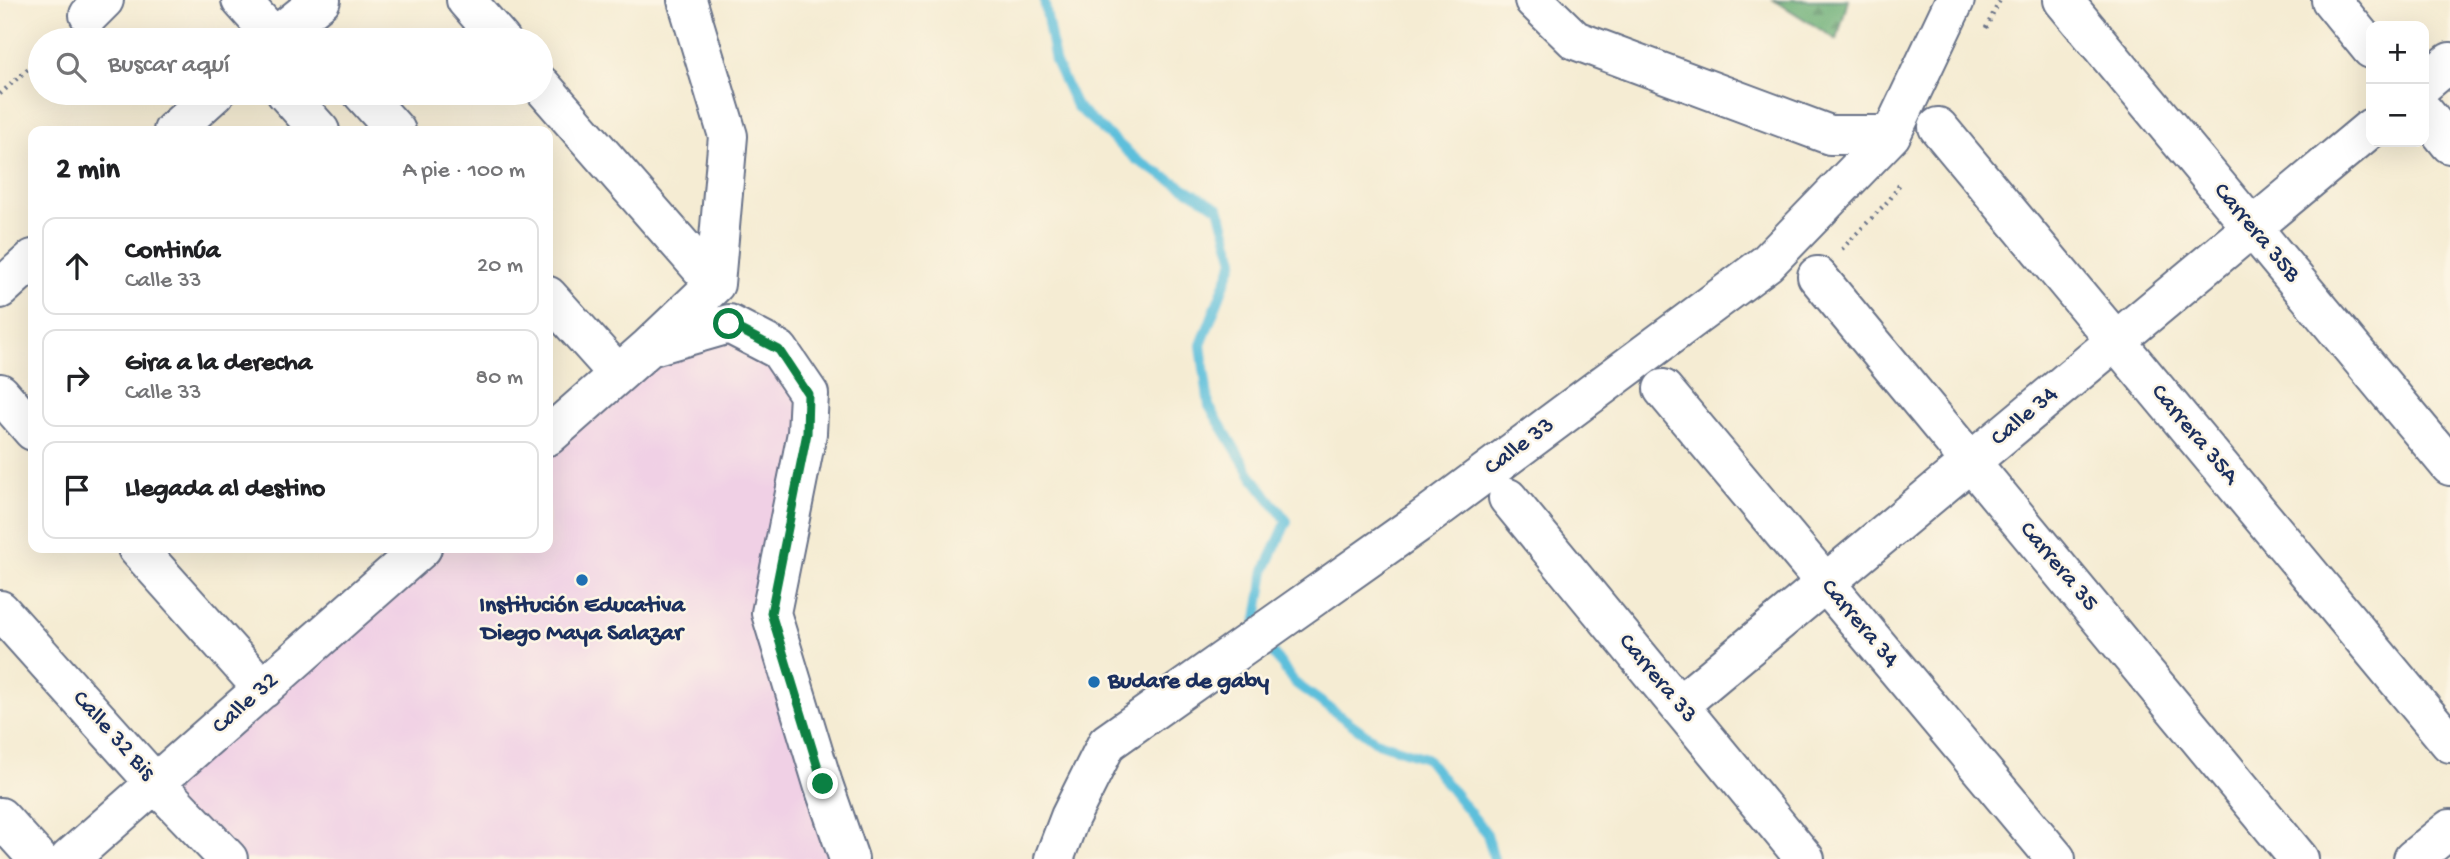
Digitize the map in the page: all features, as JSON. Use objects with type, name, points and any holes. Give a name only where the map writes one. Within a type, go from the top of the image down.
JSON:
[{"type":"street","points":[[241,0],[297,27]]},
{"type":"street","points":[[466,0],[490,28]]},
{"type":"street","points":[[553,432],[649,347],[715,284],[728,136],[687,0]]},
{"type":"street","points":[[1534,0],[1575,40],[1830,135],[1891,135]]},
{"type":"street","name":"Carrera 35B","points":[[2063,0],[2450,466]]},
{"type":"street","points":[[2330,0],[2366,43]]},
{"type":"street","name":"Calle 33","points":[[1054,859],[1070,817],[1107,743],[1418,523],[1768,263],[1891,135],[1961,2]]},
{"type":"street","points":[[2429,80],[2450,62]]},
{"type":"street","points":[[553,99],[715,284]]},
{"type":"street","points":[[179,126],[202,105]]},
{"type":"street","points":[[297,105],[316,126]]},
{"type":"street","points":[[373,105],[392,126]]},
{"type":"street","points":[[2429,118],[2450,144]]},
{"type":"street","name":"Carrera 35A","points":[[1938,127],[2450,743]]},
{"type":"street","name":"Calle 34","points":[[1679,705],[2366,132]]},
{"type":"street","points":[[0,289],[28,264]]},
{"type":"street","name":"Carrera 35","points":[[1817,276],[2300,859]]},
{"type":"street","points":[[553,302],[618,374]]},
{"type":"street","points":[[649,347],[729,324],[779,350],[808,394],[807,433],[771,613],[823,784],[849,859]]},
{"type":"street","name":"Carrera 34","points":[[1662,389],[2056,859]]},
{"type":"street","points":[[0,393],[28,425]]},
{"type":"street","name":"Carrera 33","points":[[1508,498],[1805,859]]},
{"type":"street","points":[[145,553],[263,689]]},
{"type":"street","name":"Calle 32","points":[[69,859],[416,553]]},
{"type":"street","name":"Calle 32 Bis","points":[[0,610],[156,784],[228,859]]},
{"type":"street","points":[[0,817],[38,859]]},
{"type":"street","points":[[2413,859],[2450,828]]},
{"type":"path","points":[[0,94],[28,69]]},
{"type":"shaded area","name":"Institución Educativa Diego Maya Salazar","points":[[729,324],[808,394],[771,613],[849,859],[228,859],[156,784],[416,553],[553,553],[553,432],[649,347]]},
{"type":"green space","points":[[1774,0],[1848,0],[1837,40]]},
{"type":"waterway","points":[[1044,0],[1055,61],[1076,106],[1138,161],[1219,208],[1234,260],[1201,345],[1209,406],[1253,478],[1287,521],[1265,570],[1256,625]]},
{"type":"waterway","points":[[1264,641],[1295,683],[1375,741],[1426,758],[1487,834],[1494,859]]},
{"type":"place","name":"Institución Educativa Diego Maya Salazar","points":[[582,580]]},
{"type":"place","name":"Budare de gaby","points":[[1094,682]]},
{"type":"route","points":[[729,324],[779,350],[808,394],[807,433],[771,613],[823,784]]}]
